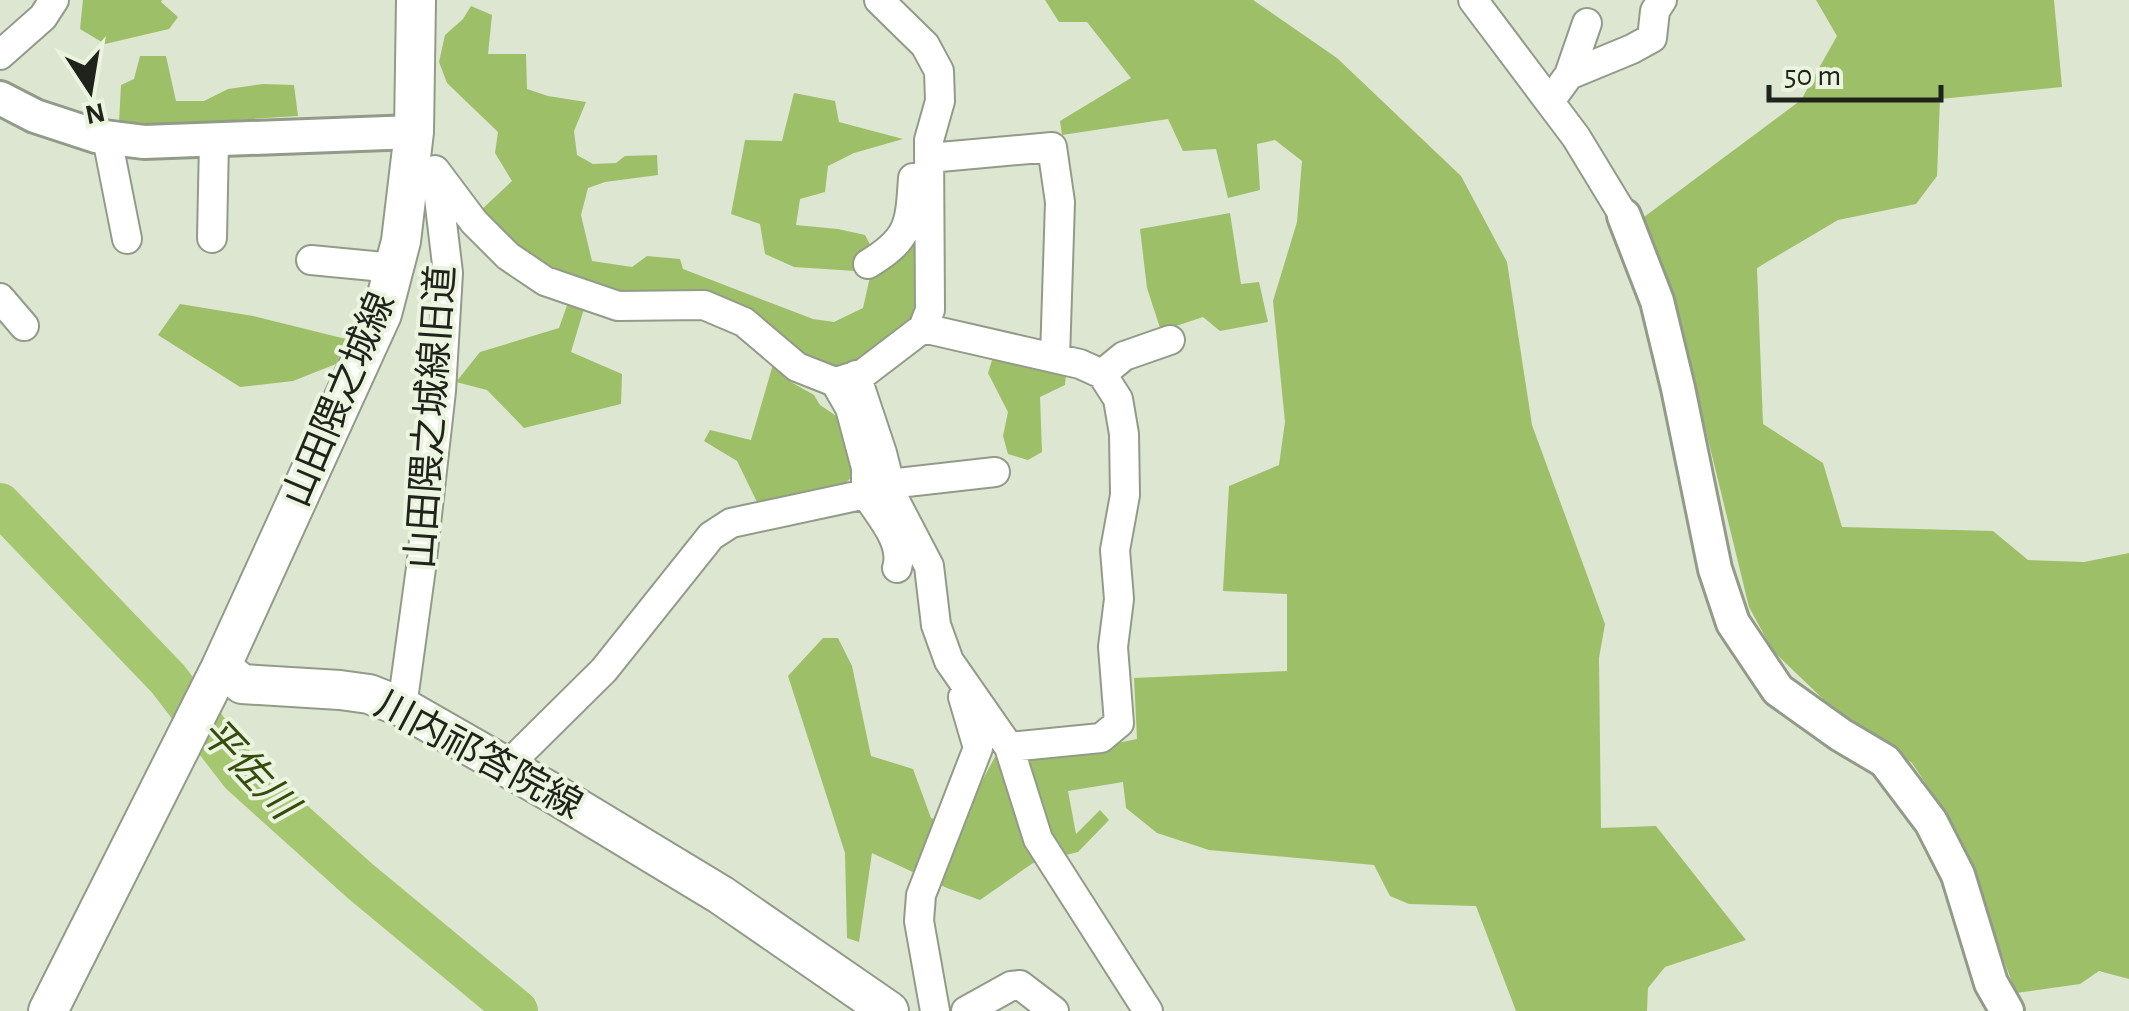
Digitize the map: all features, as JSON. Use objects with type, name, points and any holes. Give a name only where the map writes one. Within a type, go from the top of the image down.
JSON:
[{"type":"main road","name":"山田隈之城線","points":[[214,679],[382,314],[401,242],[414,132],[416,0]]},
{"type":"main road","name":"川内祁答院線","points":[[214,679],[369,694],[402,707],[721,895],[889,1011]]},
{"type":"main road","points":[[48,1011],[214,679]]},
{"type":"street","points":[[0,55],[54,0]]},
{"type":"street","points":[[435,170],[474,222],[508,256],[545,282],[618,306],[704,305],[744,322],[797,367],[845,379],[864,372],[924,328],[930,310],[929,140],[940,102],[939,71],[925,45],[879,0]]},
{"type":"street","points":[[1473,0],[1576,137],[1624,216],[1658,302],[1715,569],[1733,623],[1778,690],[1886,761],[1932,822],[1958,876],[1991,984],[2007,1011]]},
{"type":"street","points":[[1570,75],[1652,38],[1655,12],[1662,0]]},
{"type":"street","points":[[1550,101],[1570,75],[1587,23]]},
{"type":"street","points":[[0,98],[34,116],[107,138],[144,142],[414,132]]},
{"type":"street","name":"山田隈之城線旧道","points":[[402,707],[441,391],[448,274],[435,170],[414,132]]},
{"type":"street","points":[[107,138],[127,240]]},
{"type":"street","points":[[212,238],[214,140]]},
{"type":"street","points":[[868,264],[889,252],[904,234],[912,212],[913,178],[929,166],[1052,148],[1060,202],[1055,358]]},
{"type":"street","points":[[930,221],[945,232],[948,286]]},
{"type":"street","points":[[311,260],[394,268]]},
{"type":"street","points":[[0,298],[24,326]]},
{"type":"street","points":[[924,328],[1080,364],[1102,374],[1118,399],[1124,434],[1126,495],[1115,550],[1119,599],[1113,647],[1119,724],[1101,738],[1009,747]]},
{"type":"street","points":[[1102,374],[1124,356],[1170,340]]},
{"type":"street","points":[[845,379],[866,468],[878,489],[897,544],[897,568]]},
{"type":"street","points":[[504,768],[604,670],[711,536],[731,523],[878,489],[994,472]]},
{"type":"street","points":[[878,489],[893,496],[929,566],[936,624],[970,714],[978,748],[921,895],[919,921],[936,1011]]},
{"type":"street","points":[[949,661],[1009,747],[1038,839],[1148,1011]]},
{"type":"street","points":[[966,1011],[1011,986],[1020,985],[1054,1011]]},
{"type":"green space","points":[[83,0],[162,0],[178,17],[169,29],[105,44],[80,29]]},
{"type":"green space","points":[[1045,0],[1253,0],[1337,58],[1461,176],[1507,262],[1532,425],[1605,624],[1599,658],[1601,828],[1656,826],[1746,940],[1665,967],[1648,988],[1647,1011],[1516,1011],[1476,906],[1409,904],[1390,896],[1374,865],[1209,850],[1157,833],[1126,808],[1123,782],[1068,791],[1076,834],[1100,810],[1109,820],[1078,852],[1033,863],[980,900],[872,853],[859,942],[847,938],[845,853],[788,676],[823,638],[838,638],[852,666],[871,756],[913,769],[931,818],[958,825],[995,757],[1062,754],[1137,739],[1134,678],[1287,671],[1287,594],[1223,591],[1229,486],[1279,465],[1285,422],[1273,301],[1297,222],[1302,161],[1275,140],[1257,144],[1260,190],[1228,198],[1216,149],[1183,151],[1168,119],[1062,135],[1060,121],[1131,78],[1087,22],[1059,22]]},
{"type":"green space","points":[[1816,0],[2054,0],[2062,87],[1940,99],[1937,176],[1916,204],[1838,220],[1757,268],[1763,424],[1823,463],[1842,527],[1993,531],[2028,560],[2084,562],[2129,553],[2129,979],[2099,971],[2080,984],[2016,993],[1953,824],[1912,763],[1823,699],[1773,651],[1749,607],[1676,308],[1640,220],[1801,100],[1837,36]]},
{"type":"green space","points":[[471,6],[492,15],[488,54],[526,54],[527,89],[586,102],[574,131],[577,155],[593,164],[616,163],[625,156],[657,155],[658,175],[588,188],[581,215],[592,261],[632,267],[647,256],[680,259],[683,269],[813,319],[834,322],[863,308],[871,272],[794,267],[765,254],[760,224],[731,214],[745,140],[782,141],[794,93],[835,101],[839,122],[903,139],[854,153],[828,166],[825,192],[800,199],[796,225],[865,235],[875,254],[923,216],[920,324],[835,376],[746,317],[630,298],[536,269],[480,211],[512,181],[495,153],[498,132],[447,83],[439,62],[445,35]]},
{"type":"green space","points":[[140,56],[166,56],[176,101],[204,101],[228,89],[263,84],[294,85],[298,116],[138,126],[119,123],[121,85],[134,79]]},
{"type":"green space","points":[[1230,213],[1241,284],[1259,282],[1268,322],[1220,331],[1203,317],[1161,331],[1147,288],[1140,229]]},
{"type":"green space","points":[[570,297],[586,302],[571,352],[622,374],[621,404],[524,428],[487,390],[456,382],[480,352],[559,328]]},
{"type":"green space","points":[[180,304],[253,316],[346,339],[336,364],[293,381],[240,387],[158,335]]},
{"type":"green space","points":[[993,357],[1066,373],[1065,385],[1040,397],[1042,452],[1028,460],[1008,454],[1003,436],[1008,412],[988,373]]},
{"type":"green space","points":[[774,361],[791,382],[814,395],[820,405],[841,419],[853,452],[853,476],[842,486],[757,502],[737,461],[704,441],[710,430],[751,440]]},
{"type":"waterway","name":"平佐川","points":[[0,504],[168,679],[241,774],[360,881],[517,1011]]}]
